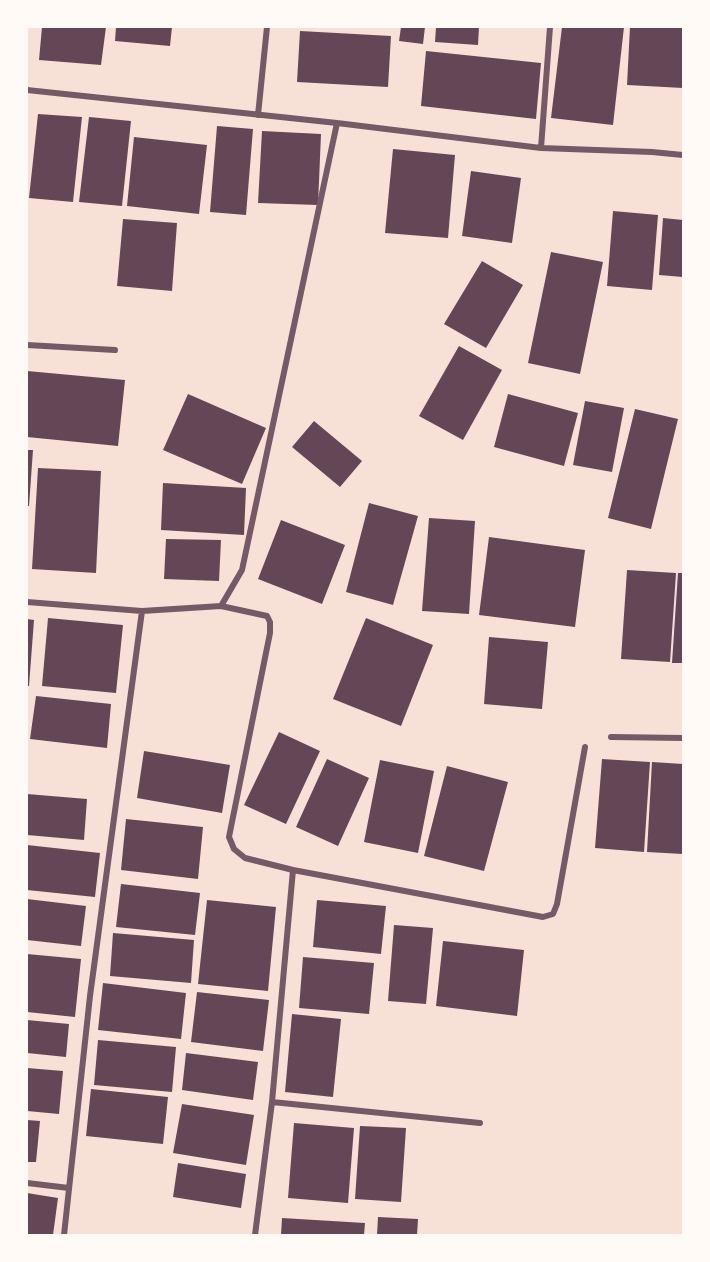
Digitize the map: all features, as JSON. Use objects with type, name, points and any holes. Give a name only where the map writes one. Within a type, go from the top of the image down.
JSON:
[{"type":"street","points":[[258,115],[267,27]]},
{"type":"street","points":[[541,148],[550,27]]},
{"type":"street","points":[[27,90],[337,123],[541,148],[683,155]]},
{"type":"street","points":[[221,606],[242,570],[337,123]]},
{"type":"street","points":[[27,345],[115,350]]},
{"type":"street","points":[[27,602],[142,611],[221,606],[267,616],[270,622],[270,633],[230,837],[234,849],[245,858],[293,870],[534,916],[543,917],[553,914],[571,835],[585,747]]},
{"type":"street","points":[[64,1235],[90,996],[142,611]]},
{"type":"street","points":[[610,737],[683,738]]},
{"type":"street","points":[[255,1235],[272,1102],[293,870]]},
{"type":"street","points":[[272,1102],[480,1123]]},
{"type":"street","points":[[27,1183],[69,1188]]},
{"type":"building","points":[[42,27],[106,27],[101,65],[39,60]]},
{"type":"building","points":[[116,27],[172,27],[170,46],[115,41]]},
{"type":"building","points":[[401,27],[425,27],[423,44],[399,41]]},
{"type":"building","points":[[436,27],[479,27],[478,45],[435,42]]},
{"type":"building","points":[[562,27],[624,27],[613,125],[551,118]]},
{"type":"building","points":[[630,27],[683,27],[683,88],[627,85]]},
{"type":"building","points":[[300,31],[391,36],[388,87],[297,82]]},
{"type":"building","points":[[426,51],[541,63],[536,119],[421,106]]},
{"type":"building","points":[[38,114],[82,117],[73,202],[29,198]]},
{"type":"building","points":[[89,117],[131,121],[122,206],[79,202]]},
{"type":"building","points":[[217,126],[253,129],[246,215],[210,212]]},
{"type":"building","points":[[262,131],[321,134],[318,205],[258,203]]},
{"type":"building","points":[[134,137],[207,145],[199,214],[127,206]]},
{"type":"building","points":[[393,149],[455,155],[448,238],[385,233]]},
{"type":"building","points":[[471,171],[521,178],[512,243],[462,236]]},
{"type":"building","points":[[613,211],[658,215],[652,290],[607,286]]},
{"type":"building","points":[[663,218],[683,220],[683,277],[659,275]]},
{"type":"building","points":[[123,219],[177,223],[172,291],[117,286]]},
{"type":"building","points":[[551,252],[603,262],[580,374],[528,363]]},
{"type":"building","points":[[482,261],[523,285],[486,348],[444,324]]},
{"type":"building","points":[[459,346],[502,370],[463,440],[419,416]]},
{"type":"building","points":[[27,371],[125,380],[118,446],[27,437]]},
{"type":"building","points":[[188,394],[266,428],[242,484],[163,450]]},
{"type":"building","points":[[508,394],[578,413],[564,466],[494,447]]},
{"type":"building","points":[[585,401],[624,408],[612,472],[573,465]]},
{"type":"building","points":[[635,409],[678,419],[651,529],[608,518]]},
{"type":"building","points":[[314,421],[362,461],[340,487],[292,447]]},
{"type":"building","points":[[27,450],[33,450],[29,506],[27,506]]},
{"type":"building","points":[[38,468],[101,471],[96,573],[32,569]]},
{"type":"building","points":[[163,483],[246,488],[244,535],[161,530]]},
{"type":"building","points":[[369,503],[418,516],[393,605],[346,592]]},
{"type":"building","points":[[429,518],[475,521],[469,614],[422,611]]},
{"type":"building","points":[[281,520],[345,545],[322,604],[258,579]]},
{"type":"building","points":[[489,537],[585,550],[575,627],[479,615]]},
{"type":"building","points":[[166,539],[221,540],[219,581],[164,579]]},
{"type":"building","points":[[627,570],[676,573],[670,662],[621,659]]},
{"type":"building","points":[[678,573],[683,573],[683,663],[672,663]]},
{"type":"building","points":[[48,618],[123,625],[116,693],[42,686]]},
{"type":"building","points":[[366,618],[433,645],[401,726],[333,699]]},
{"type":"building","points":[[27,619],[34,620],[29,686],[27,686]]},
{"type":"building","points":[[489,637],[548,642],[542,709],[484,704]]},
{"type":"building","points":[[36,696],[111,704],[107,748],[30,739]]},
{"type":"building","points":[[279,732],[320,751],[286,824],[244,805]]},
{"type":"building","points":[[144,751],[230,765],[222,813],[137,798]]},
{"type":"building","points":[[327,759],[369,778],[338,846],[296,827]]},
{"type":"building","points":[[602,759],[650,762],[644,852],[595,848]]},
{"type":"building","points":[[380,760],[434,771],[418,853],[364,842]]},
{"type":"building","points":[[652,762],[683,764],[683,854],[647,852]]},
{"type":"building","points":[[447,766],[508,782],[484,871],[424,856]]},
{"type":"building","points":[[27,794],[87,799],[84,840],[27,835]]},
{"type":"building","points":[[126,819],[203,827],[198,879],[121,870]]},
{"type":"building","points":[[27,845],[100,853],[95,897],[27,890]]},
{"type":"building","points":[[121,884],[200,893],[195,935],[116,927]]},
{"type":"building","points":[[27,899],[86,906],[81,946],[27,940]]},
{"type":"building","points":[[207,900],[276,907],[268,991],[198,984]]},
{"type":"building","points":[[317,900],[386,906],[381,954],[313,947]]},
{"type":"building","points":[[394,925],[433,928],[426,1004],[388,1001]]},
{"type":"building","points":[[113,933],[194,940],[191,983],[110,976]]},
{"type":"building","points":[[443,941],[524,950],[517,1016],[436,1006]]},
{"type":"building","points":[[27,954],[81,959],[75,1017],[27,1012]]},
{"type":"building","points":[[303,957],[374,963],[369,1014],[299,1008]]},
{"type":"building","points":[[103,983],[186,993],[181,1039],[98,1030]]},
{"type":"building","points":[[197,992],[269,1000],[263,1051],[191,1042]]},
{"type":"building","points":[[292,1014],[341,1019],[333,1097],[285,1092]]},
{"type":"building","points":[[27,1020],[69,1024],[66,1057],[27,1053]]},
{"type":"building","points":[[98,1040],[176,1047],[172,1092],[94,1085]]},
{"type":"building","points":[[186,1053],[258,1062],[253,1100],[182,1090]]},
{"type":"building","points":[[27,1068],[63,1071],[59,1114],[27,1111]]},
{"type":"building","points":[[91,1089],[168,1097],[163,1144],[86,1136]]},
{"type":"building","points":[[182,1104],[254,1115],[246,1165],[173,1153]]},
{"type":"building","points":[[27,1120],[40,1121],[36,1162],[27,1162]]},
{"type":"building","points":[[294,1123],[354,1128],[348,1203],[288,1198]]},
{"type":"building","points":[[360,1126],[406,1128],[401,1202],[355,1199]]},
{"type":"building","points":[[178,1163],[246,1174],[241,1208],[173,1197]]},
{"type":"building","points":[[27,1193],[58,1198],[53,1235],[27,1235]]},
{"type":"building","points":[[378,1217],[418,1219],[417,1235],[377,1235]]},
{"type":"building","points":[[282,1218],[365,1223],[364,1235],[281,1235]]}]
